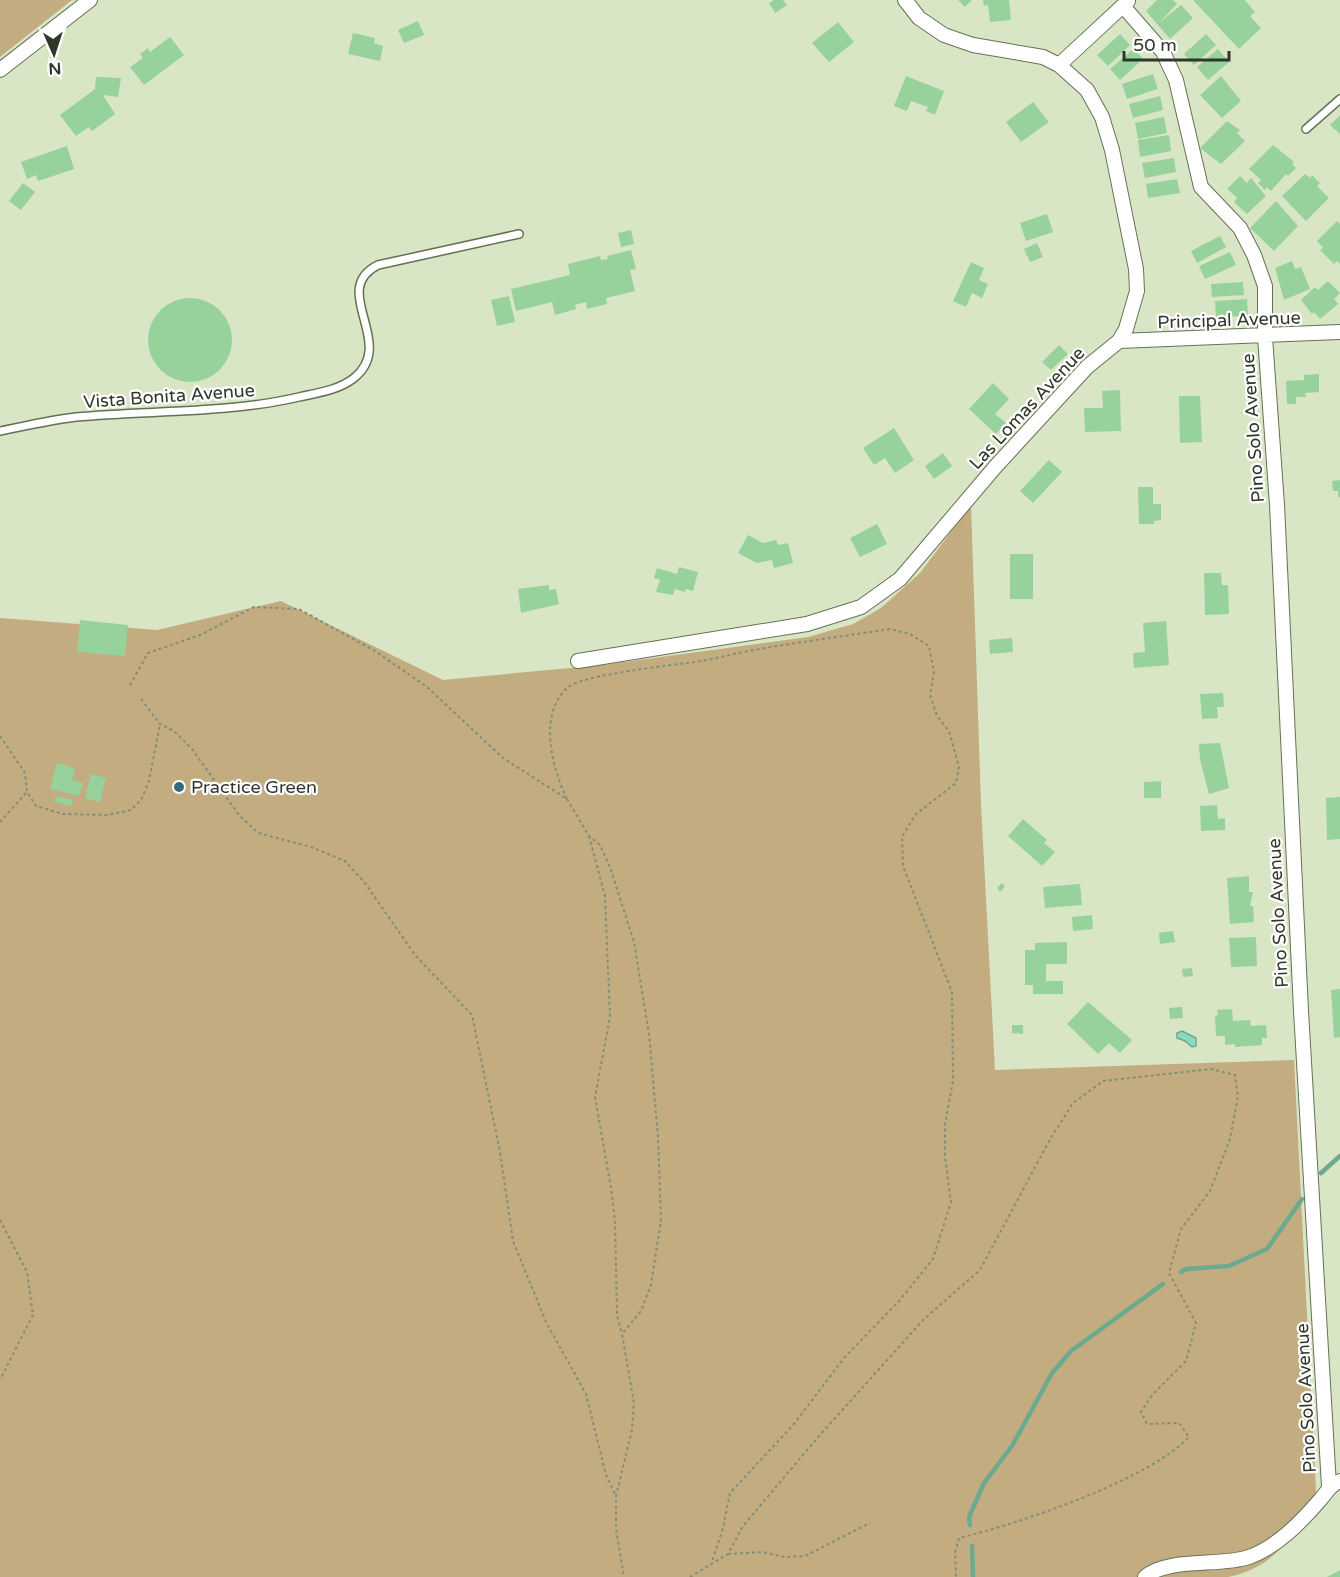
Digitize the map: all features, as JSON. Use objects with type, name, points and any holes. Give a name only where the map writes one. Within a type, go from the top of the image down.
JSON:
[{"type":"street","points":[[0,70],[90,0]]},
{"type":"street","name":"Las Lomas Avenue","points":[[578,661],[807,624],[861,607],[900,579],[996,466],[1087,367],[1119,341],[1135,302],[1137,280],[1112,150],[1096,103],[1078,79],[1059,65],[1043,57],[973,45],[944,35],[920,18],[905,0]]},
{"type":"street","points":[[1059,65],[1126,3]]},
{"type":"street","name":"Pino Solo Avenue","points":[[1126,3],[1163,52],[1176,80],[1201,187],[1240,228],[1254,255],[1264,286],[1264,338],[1277,505],[1299,990],[1334,1484]]},
{"type":"street","name":"Principal Avenue","points":[[1119,341],[1264,338],[1340,332]]},
{"type":"street","points":[[1145,1577],[1161,1568],[1230,1561],[1262,1551],[1289,1531],[1334,1484]]},
{"type":"lane","points":[[1306,129],[1340,99]]},
{"type":"lane","name":"Vista Bonita Avenue","points":[[0,431],[78,417],[226,410],[282,401],[342,385],[362,369],[370,352],[370,339],[358,293],[362,280],[370,269],[378,265],[519,234]]},
{"type":"path","points":[[130,685],[148,653],[200,635],[254,607],[299,609],[375,651],[427,687],[503,758],[567,799]]},
{"type":"path","points":[[624,1577],[616,1528],[616,1496],[632,1430],[634,1404],[617,1316],[614,1214],[595,1096],[610,1017],[605,896],[589,836],[567,799],[551,760],[551,732],[555,703],[569,686],[624,671],[704,661],[752,650],[890,628],[910,634],[929,646],[934,672],[930,695],[937,716],[949,732],[959,767],[956,783],[915,815],[902,837],[903,866],[952,992],[953,1081],[945,1124],[945,1157],[951,1202],[933,1259],[899,1301],[844,1358],[795,1424],[730,1493],[723,1528],[711,1565]]},
{"type":"path","points":[[141,699],[160,724],[174,731],[192,749],[239,815],[258,833],[311,848],[345,861],[365,883],[415,955],[472,1016],[500,1152],[513,1241],[546,1322],[586,1394],[603,1466],[616,1496]]},
{"type":"path","points":[[0,736],[25,773],[27,792],[36,806],[63,814],[108,815],[131,810],[141,800],[149,781],[160,724]]},
{"type":"path","points":[[0,822],[27,792]]},
{"type":"path","points":[[589,836],[600,845],[610,867],[634,942],[649,1034],[662,1193],[651,1285],[641,1311],[622,1334]]},
{"type":"path","points":[[690,1577],[728,1554],[743,1526],[819,1436],[923,1320],[980,1270],[1073,1103],[1103,1082],[1211,1069],[1235,1076],[1238,1096],[1230,1139],[1210,1191],[1181,1229],[1169,1273],[1196,1323],[1189,1352],[1186,1361],[1153,1394],[1141,1412],[1147,1424],[1179,1423],[1189,1437],[1175,1453],[1134,1474],[1032,1515],[959,1539],[955,1553],[956,1577]]},
{"type":"path","points":[[0,1220],[27,1272],[33,1315],[0,1380]]},
{"type":"path","points":[[728,1554],[762,1552],[785,1557],[805,1556],[870,1523]]},
{"type":"shaded area","points":[[0,0],[72,0],[0,57]]},
{"type":"shaded area","points":[[971,505],[981,804],[995,1070],[1294,1060],[1317,1510],[1268,1559],[1244,1573],[1228,1577],[0,1577],[0,618],[157,630],[281,601],[443,680],[602,665],[808,637],[853,624],[881,608],[920,573]]},
{"type":"shaded area","points":[[1182,1031],[1196,1038],[1196,1046],[1192,1047],[1177,1038],[1177,1033]]},
{"type":"building","points":[[774,0],[783,0],[787,5],[775,13],[769,3]]},
{"type":"building","points":[[958,0],[972,0],[965,7]]},
{"type":"building","points":[[983,0],[1009,0],[1011,20],[990,22],[988,5],[984,6]]},
{"type":"building","points":[[1157,0],[1173,0],[1177,4],[1160,22],[1181,5],[1193,18],[1170,39],[1146,11]]},
{"type":"building","points":[[1193,0],[1245,0],[1255,12],[1250,16],[1261,28],[1239,49]]},
{"type":"building","points":[[418,21],[424,35],[404,43],[398,30]]},
{"type":"building","points":[[838,22],[854,42],[829,62],[812,43]]},
{"type":"building","points":[[353,33],[375,38],[374,43],[383,46],[380,61],[348,54]]},
{"type":"building","points":[[1120,34],[1130,45],[1108,66],[1097,55]]},
{"type":"building","points":[[1206,34],[1216,45],[1194,65],[1184,54]]},
{"type":"building","points":[[170,37],[184,55],[144,85],[130,67],[143,58],[140,54],[148,48],[150,52]]},
{"type":"building","points":[[1134,48],[1143,59],[1120,80],[1110,69]]},
{"type":"building","points":[[1218,49],[1229,62],[1208,80],[1197,67]]},
{"type":"building","points":[[1153,74],[1158,89],[1127,99],[1122,84]]},
{"type":"building","points":[[906,76],[944,91],[935,115],[926,111],[928,107],[911,101],[907,111],[894,106]]},
{"type":"building","points":[[1221,76],[1241,101],[1222,118],[1200,95]]},
{"type":"building","points":[[96,77],[121,78],[118,97],[103,95],[115,114],[92,131],[89,127],[76,136],[60,115],[95,89]]},
{"type":"building","points":[[1160,96],[1163,110],[1133,118],[1129,104]]},
{"type":"building","points":[[1033,102],[1049,122],[1021,142],[1006,122]]},
{"type":"building","points":[[1340,115],[1340,134],[1330,125]]},
{"type":"building","points":[[1164,117],[1167,133],[1138,139],[1135,123]]},
{"type":"building","points":[[1227,121],[1240,130],[1237,133],[1245,141],[1221,164],[1200,148]]},
{"type":"building","points":[[1169,135],[1171,151],[1140,157],[1138,140]]},
{"type":"building","points":[[1273,145],[1294,162],[1292,164],[1296,168],[1288,176],[1286,174],[1271,191],[1267,187],[1265,190],[1258,183],[1261,180],[1249,169]]},
{"type":"building","points":[[67,146],[74,169],[38,181],[36,175],[27,179],[21,162]]},
{"type":"building","points":[[1174,158],[1176,172],[1145,178],[1142,163]]},
{"type":"building","points":[[1305,174],[1310,178],[1312,175],[1320,183],[1317,186],[1329,198],[1306,221],[1282,196]]},
{"type":"building","points":[[1240,176],[1247,183],[1251,178],[1266,196],[1247,214],[1234,202],[1237,198],[1227,189]]},
{"type":"building","points":[[1177,179],[1180,193],[1148,198],[1146,184]]},
{"type":"building","points":[[23,183],[35,192],[21,210],[9,201]]},
{"type":"building","points":[[1276,201],[1298,226],[1274,251],[1250,228]]},
{"type":"building","points":[[1047,214],[1053,232],[1026,241],[1020,223]]},
{"type":"building","points":[[1337,221],[1340,224],[1340,264],[1337,261],[1334,264],[1320,250],[1323,248],[1317,241]]},
{"type":"building","points":[[631,230],[634,244],[621,247],[618,233]]},
{"type":"building","points":[[1220,236],[1226,247],[1197,263],[1191,251]]},
{"type":"building","points":[[1037,243],[1043,257],[1030,262],[1024,249]]},
{"type":"building","points":[[631,250],[636,269],[630,270],[635,291],[606,298],[607,304],[587,309],[586,302],[575,305],[576,309],[555,315],[552,302],[516,311],[511,289],[570,275],[568,264],[600,256],[601,260],[608,259],[607,256]]},
{"type":"building","points":[[1230,252],[1236,265],[1205,279],[1199,266]]},
{"type":"building","points":[[1292,261],[1295,269],[1301,267],[1310,289],[1284,300],[1275,268]]},
{"type":"building","points":[[971,262],[984,268],[979,280],[988,284],[982,298],[972,293],[966,307],[953,301]]},
{"type":"building","points":[[1328,281],[1340,293],[1334,299],[1338,304],[1320,319],[1314,312],[1312,314],[1301,300],[1315,287],[1318,290]]},
{"type":"building","points":[[1243,282],[1244,295],[1212,297],[1211,284]]},
{"type":"building","points":[[509,296],[515,322],[497,326],[491,300]]},
{"type":"building","points":[[190,298],[206,301],[220,310],[229,324],[232,340],[229,356],[220,370],[206,379],[190,382],[174,379],[160,370],[151,356],[148,340],[151,324],[160,310],[174,301]]},
{"type":"building","points":[[1247,299],[1248,316],[1216,317],[1215,301]]},
{"type":"building","points":[[1059,345],[1068,354],[1051,370],[1042,362]]},
{"type":"building","points":[[1319,374],[1319,392],[1305,393],[1306,397],[1296,397],[1296,404],[1287,404],[1286,381],[1304,380],[1304,375]]},
{"type":"building","points":[[993,383],[1009,399],[995,414],[1006,423],[996,434],[969,409]]},
{"type":"building","points":[[1120,390],[1121,431],[1085,432],[1084,408],[1103,408],[1102,391]]},
{"type":"building","points":[[1179,396],[1200,396],[1202,442],[1180,443]]},
{"type":"building","points":[[894,428],[914,460],[895,473],[885,458],[874,465],[863,448]]},
{"type":"building","points":[[943,453],[952,466],[934,479],[925,466]]},
{"type":"building","points":[[1049,460],[1062,472],[1033,503],[1020,491]]},
{"type":"building","points":[[1340,480],[1340,497],[1338,497],[1338,491],[1333,491],[1332,481]]},
{"type":"building","points":[[1138,487],[1153,487],[1153,504],[1161,504],[1161,520],[1154,521],[1154,524],[1139,524]]},
{"type":"building","points":[[877,524],[887,544],[860,557],[850,538]]},
{"type":"building","points":[[748,535],[763,543],[776,540],[778,545],[788,543],[793,563],[774,568],[772,560],[757,563],[738,553]]},
{"type":"building","points":[[1010,554],[1033,554],[1033,599],[1010,599]]},
{"type":"building","points":[[679,567],[698,572],[693,591],[686,589],[685,592],[675,589],[673,595],[656,592],[660,580],[654,578],[657,568],[677,574]]},
{"type":"building","points":[[1204,573],[1221,573],[1222,585],[1228,585],[1229,614],[1205,615]]},
{"type":"building","points":[[549,585],[549,590],[556,589],[559,604],[521,613],[518,589]]},
{"type":"building","points":[[80,620],[128,625],[125,656],[77,652]]},
{"type":"building","points":[[1166,621],[1169,665],[1134,668],[1133,653],[1145,652],[1143,623]]},
{"type":"building","points":[[1012,638],[1013,652],[990,654],[989,640]]},
{"type":"building","points":[[1223,693],[1224,707],[1217,707],[1218,718],[1202,719],[1200,694]]},
{"type":"building","points":[[1220,743],[1229,788],[1209,794],[1200,760],[1199,744]]},
{"type":"building","points":[[57,763],[75,768],[72,780],[83,783],[79,796],[50,789]]},
{"type":"building","points":[[91,774],[106,778],[100,802],[85,798]]},
{"type":"building","points":[[1161,781],[1161,798],[1144,798],[1144,782]]},
{"type":"building","points":[[56,796],[73,800],[72,806],[54,802]]},
{"type":"building","points":[[1340,797],[1340,839],[1327,840],[1326,798]]},
{"type":"building","points":[[1217,805],[1218,819],[1225,818],[1225,830],[1201,831],[1200,806]]},
{"type":"building","points":[[1023,819],[1047,840],[1044,843],[1055,852],[1042,866],[1008,836]]},
{"type":"building","points":[[1249,876],[1249,892],[1253,892],[1250,906],[1253,906],[1254,922],[1230,924],[1227,878]]},
{"type":"building","points":[[1002,883],[1005,887],[1000,892],[997,888]]},
{"type":"building","points":[[1080,884],[1082,905],[1045,908],[1043,887]]},
{"type":"building","points":[[1092,915],[1093,929],[1073,931],[1072,917]]},
{"type":"building","points":[[1173,931],[1175,942],[1160,944],[1159,933]]},
{"type":"building","points":[[1256,937],[1257,966],[1231,967],[1229,938]]},
{"type":"building","points":[[1067,942],[1067,964],[1046,964],[1046,981],[1063,981],[1063,994],[1033,994],[1033,985],[1025,985],[1025,950],[1035,950],[1035,943]]},
{"type":"building","points":[[1192,968],[1193,976],[1183,977],[1182,969]]},
{"type":"building","points":[[1340,989],[1340,1037],[1334,1038],[1331,990]]},
{"type":"building","points":[[1088,1002],[1132,1040],[1120,1053],[1109,1043],[1098,1054],[1067,1024]]},
{"type":"building","points":[[1182,1007],[1183,1018],[1170,1019],[1169,1008]]},
{"type":"building","points":[[1232,1009],[1233,1021],[1250,1020],[1251,1026],[1266,1025],[1267,1038],[1262,1038],[1262,1045],[1235,1047],[1235,1044],[1225,1045],[1225,1036],[1216,1036],[1217,1010]]},
{"type":"building","points":[[1012,1025],[1023,1025],[1023,1034],[1012,1033]]},
{"type":"building","points":[[1340,1570],[1340,1577],[1327,1577]]},
{"type":"waterway","points":[[1321,1173],[1340,1156]]},
{"type":"waterway","points":[[1181,1272],[1186,1269],[1229,1266],[1267,1249],[1302,1199]]},
{"type":"waterway","points":[[970,1525],[969,1517],[984,1483],[1012,1446],[1052,1373],[1071,1351],[1163,1284]]},
{"type":"waterway","points":[[972,1546],[973,1577]]},
{"type":"place","name":"Practice Green","points":[[179,787]]}]
